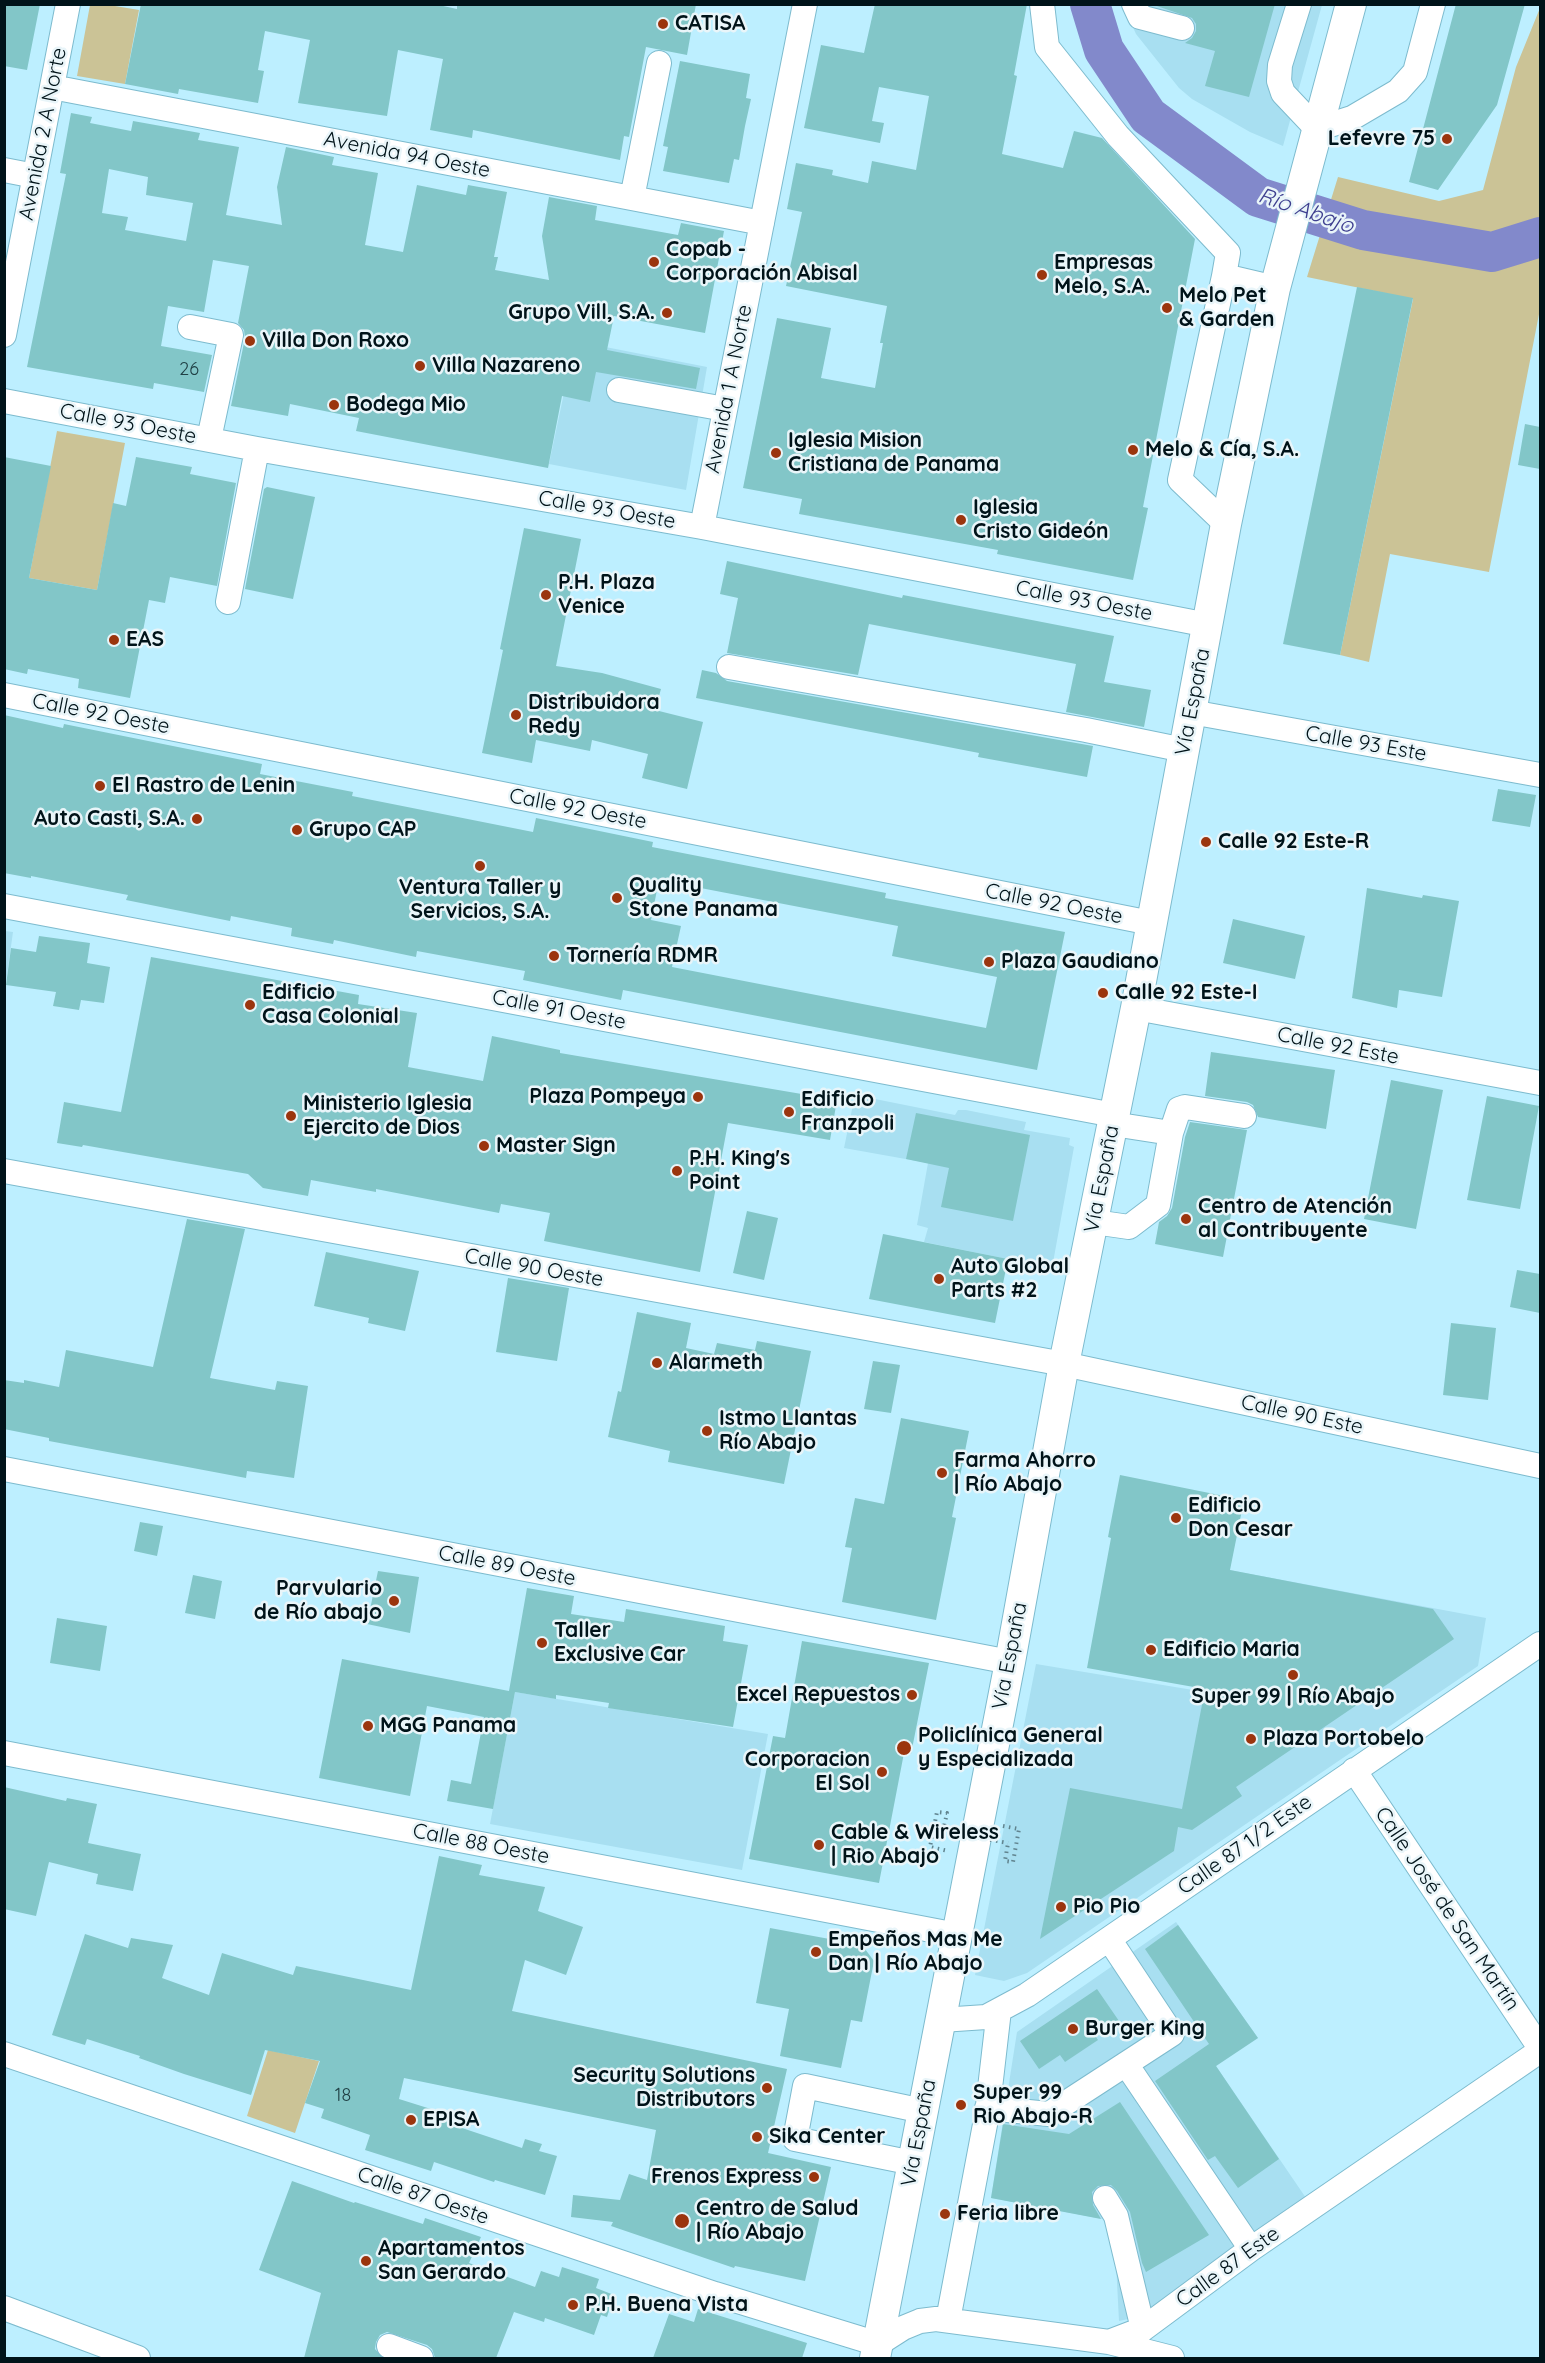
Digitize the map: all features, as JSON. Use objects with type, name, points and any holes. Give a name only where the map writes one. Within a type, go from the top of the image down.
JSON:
[{"type":"main road","name":"Vía España","points":[[877,2351],[1010,1662],[1064,1364],[1136,1008],[1226,524],[1275,288],[1351,4]]},
{"type":"street","name":"Avenida 2 A Norte","points":[[4,335],[68,4]]},
{"type":"street","name":"Avenida 1 A Norte","points":[[702,527],[805,4]]},
{"type":"street","points":[[1042,4],[1047,47],[1118,136],[1228,254],[1180,480],[1226,524]]},
{"type":"street","points":[[1134,4],[1140,16],[1182,28]]},
{"type":"street","points":[[1299,4],[1280,65],[1279,81],[1283,93],[1316,132],[1352,118],[1398,91],[1415,72],[1433,4]]},
{"type":"street","points":[[632,198],[659,63]]},
{"type":"street","name":"Avenida 94 Oeste","points":[[52,87],[762,223]]},
{"type":"street","points":[[4,170],[35,176]]},
{"type":"street","points":[[1224,276],[1275,288]]},
{"type":"street","points":[[190,327],[231,335],[209,440]]},
{"type":"street","points":[[619,390],[725,409]]},
{"type":"street","name":"Calle 93 Oeste","points":[[4,401],[257,449],[702,527],[1208,625]]},
{"type":"street","points":[[228,602],[257,449]]},
{"type":"street","points":[[729,667],[1086,730],[1184,750]]},
{"type":"street","name":"Calle 92 Oeste","points":[[4,695],[1151,923]]},
{"type":"street","name":"Calle 93 Este","points":[[1191,712],[1540,775]]},
{"type":"street","name":"Calle 91 Oeste","points":[[4,906],[1114,1120],[1171,1133]]},
{"type":"street","name":"Calle 92 Este","points":[[1136,1008],[1540,1083]]},
{"type":"street","points":[[1094,1222],[1129,1227],[1158,1205],[1171,1133],[1179,1109],[1185,1107],[1244,1116]]},
{"type":"street","name":"Calle 90 Oeste","points":[[4,1171],[1064,1364]]},
{"type":"street","name":"Calle 90 Este","points":[[1064,1364],[1540,1466]]},
{"type":"street","name":"Calle 89 Oeste","points":[[4,1469],[1010,1662]]},
{"type":"street","name":"Calle 87 1/2 Este","points":[[941,2020],[986,2017],[1027,1995],[1540,1644]]},
{"type":"street","name":"Calle 88 Oeste","points":[[4,1753],[957,1935]]},
{"type":"street","name":"Calle José de San Martín","points":[[1354,1770],[1540,2049]]},
{"type":"street","points":[[987,2108],[1049,2114],[1172,2034],[1109,1939]]},
{"type":"street","points":[[948,2320],[987,2108],[999,2010]]},
{"type":"street","name":"Calle 87 Este","points":[[877,2351],[903,2328],[920,2321],[936,2319],[1109,2342],[1143,2329],[1251,2249],[1540,2049]]},
{"type":"street","name":"Calle 87 Oeste","points":[[4,2054],[704,2290],[877,2351]]},
{"type":"street","points":[[1126,2064],[1251,2249]]},
{"type":"street","points":[[913,2163],[795,2139],[805,2086],[923,2110]]},
{"type":"street","points":[[1105,2198],[1116,2216],[1143,2329]]},
{"type":"street","points":[[4,2308],[138,2358]]},
{"type":"street","points":[[1109,2342],[1172,2358]]},
{"type":"street","points":[[389,2346],[421,2358]]},
{"type":"path","points":[[930,1847],[937,1812],[947,1813],[943,1831],[1008,1843],[1005,1861],[1013,1862],[1019,1829]]},
{"type":"shaded area","points":[[90,5],[109,5],[139,10],[125,84],[77,76]]},
{"type":"shaded area","points":[[1123,5],[1322,5],[1283,146],[1250,132],[1192,99],[1179,88],[1136,34]]},
{"type":"shaded area","points":[[1540,8],[1540,309],[1489,572],[1390,554],[1369,662],[1340,655],[1413,299],[1307,277],[1338,177],[1439,201],[1483,190],[1516,67]]},
{"type":"shaded area","points":[[575,341],[707,367],[686,490],[549,464]]},
{"type":"shaded area","points":[[57,431],[125,443],[97,590],[29,578]]},
{"type":"shaded area","points":[[4,931],[13,932],[5,989]]},
{"type":"shaded area","points":[[855,1095],[955,1115],[958,1110],[966,1110],[1026,1122],[1024,1130],[1070,1138],[1069,1145],[1074,1147],[1052,1268],[924,1242],[928,1228],[917,1225],[928,1163],[844,1148]]},
{"type":"shaded area","points":[[1229,1570],[1486,1618],[1478,1666],[1027,1973],[1004,1981],[975,1975],[1036,1664],[1205,1692]]},
{"type":"shaded area","points":[[515,1692],[768,1734],[742,1870],[490,1824]]},
{"type":"shaded area","points":[[1176,1922],[1258,2038],[1216,2066],[1306,2198],[1147,2315],[1119,2321],[1116,2263],[1108,2220],[991,2198],[1017,2032]]},
{"type":"shaded area","points":[[268,2050],[319,2061],[295,2133],[247,2116]]},
{"type":"building","points":[[4,4],[40,4],[27,70],[4,66]]},
{"type":"building","points":[[141,4],[434,4],[457,9],[457,4],[696,4],[687,55],[646,47],[629,137],[624,136],[620,160],[473,130],[472,138],[430,130],[443,59],[398,50],[387,116],[298,103],[310,40],[265,31],[258,70],[264,71],[258,103],[179,89],[178,94],[125,84]]},
{"type":"building","points":[[875,4],[1027,4],[1014,75],[1017,76],[1002,154],[1063,168],[1074,131],[1102,138],[1195,239],[1143,507],[1148,508],[1133,580],[997,554],[998,550],[799,514],[802,499],[743,488],[777,318],[831,328],[821,378],[875,388],[887,306],[786,286],[802,212],[787,209],[796,163],[833,170],[832,175],[868,183],[872,161],[916,170],[929,96],[879,87],[872,121],[884,123],[880,143],[804,128],[821,45],[864,53]]},
{"type":"building","points":[[1151,4],[1275,4],[1249,97],[1205,86],[1215,51],[1185,43],[1196,31],[1196,24],[1192,18]]},
{"type":"building","name":"Lefevre 75","points":[[1456,4],[1525,4],[1497,105],[1438,190],[1409,182]]},
{"type":"building","points":[[680,61],[750,74],[746,98],[751,99],[739,160],[734,159],[729,183],[663,171],[668,147],[663,146]]},
{"type":"building","points":[[71,113],[92,117],[90,123],[131,131],[133,121],[200,133],[198,140],[239,147],[226,215],[282,225],[277,187],[286,147],[334,157],[332,165],[378,173],[365,245],[403,252],[417,185],[466,195],[468,185],[507,192],[494,257],[498,257],[495,270],[549,280],[542,236],[549,197],[597,206],[595,220],[678,235],[681,223],[724,231],[705,333],[614,316],[607,350],[700,368],[696,389],[596,372],[590,402],[562,396],[548,468],[356,431],[359,418],[290,404],[288,416],[231,406],[245,338],[244,330],[238,323],[249,266],[213,260],[204,312],[168,306],[161,346],[212,355],[204,392],[154,383],[153,389],[27,367],[66,174],[60,173]],"holes":[[[109,169],[148,177],[146,195],[193,203],[186,241],[125,230],[128,217],[102,213]]]},
{"type":"building","points":[[1357,287],[1413,298],[1340,655],[1283,644]]},
{"type":"building","points":[[1525,424],[1540,427],[1540,469],[1518,465]]},
{"type":"building","points":[[4,457],[51,466],[29,578],[97,590],[113,503],[126,506],[136,457],[192,467],[190,474],[236,483],[217,586],[170,577],[165,603],[149,600],[130,698],[78,688],[79,679],[28,669],[27,674],[4,669]]},
{"type":"building","points":[[267,487],[315,497],[293,599],[245,589],[264,489]]},
{"type":"building","points":[[524,528],[581,539],[556,666],[602,673],[661,689],[655,710],[703,722],[687,789],[642,778],[648,754],[592,740],[590,751],[536,740],[532,763],[482,753]]},
{"type":"building","points":[[727,561],[902,598],[903,595],[1114,636],[1104,682],[1151,690],[1144,727],[1066,712],[1076,664],[869,624],[858,675],[727,653],[738,598],[720,594]]},
{"type":"building","points":[[702,670],[716,673],[727,681],[1093,746],[1087,777],[978,757],[979,753],[696,698]]},
{"type":"building","points":[[4,715],[63,728],[64,724],[262,764],[260,774],[353,792],[352,796],[533,832],[536,818],[653,842],[652,847],[886,893],[885,898],[1065,932],[1037,1070],[623,990],[621,1000],[523,980],[525,971],[417,951],[416,957],[334,940],[333,944],[291,936],[292,928],[231,916],[230,921],[126,900],[128,895],[4,873]],"holes":[[[659,880],[898,926],[892,956],[997,977],[986,1028],[672,967],[681,926],[651,920]]]},
{"type":"building","points":[[1498,789],[1536,795],[1530,827],[1492,821]]},
{"type":"building","points":[[1367,888],[1422,898],[1423,895],[1459,901],[1442,997],[1399,990],[1397,1008],[1352,998]]},
{"type":"building","points":[[1233,919],[1305,936],[1295,979],[1223,963]]},
{"type":"building","points":[[39,936],[90,943],[87,963],[110,967],[104,1003],[81,1000],[79,1010],[53,1006],[56,992],[6,985],[11,948],[36,952]]},
{"type":"building","points":[[151,957],[359,995],[358,1004],[417,1013],[408,1067],[483,1081],[492,1036],[560,1050],[560,1053],[837,1100],[830,1140],[728,1123],[700,1272],[544,1241],[550,1213],[501,1204],[499,1213],[376,1189],[376,1192],[311,1180],[308,1196],[263,1188],[248,1174],[83,1145],[82,1147],[57,1143],[64,1102],[121,1112]]},
{"type":"building","points":[[1211,1052],[1335,1070],[1326,1129],[1258,1117],[1253,1105],[1247,1102],[1205,1096]]},
{"type":"building","points":[[1391,1080],[1443,1090],[1416,1229],[1364,1219]]},
{"type":"building","points":[[1487,1096],[1539,1106],[1520,1209],[1467,1200]]},
{"type":"building","points":[[916,1113],[1030,1135],[1013,1221],[941,1207],[949,1168],[906,1159]]},
{"type":"building","points":[[1190,1122],[1247,1130],[1223,1257],[1155,1244],[1159,1222],[1172,1208],[1185,1137]]},
{"type":"building","points":[[747,1211],[778,1218],[764,1280],[733,1273]]},
{"type":"building","points":[[187,1219],[245,1229],[210,1378],[275,1390],[277,1381],[308,1386],[294,1478],[247,1471],[246,1478],[49,1441],[49,1438],[4,1429],[4,1380],[24,1383],[24,1380],[59,1387],[66,1350],[153,1367]]},
{"type":"building","name":"Auto Global Parts #2","points":[[883,1234],[1008,1259],[995,1323],[869,1299]]},
{"type":"building","points":[[326,1252],[419,1271],[405,1331],[368,1323],[369,1318],[314,1306]]},
{"type":"building","points":[[1517,1270],[1540,1274],[1540,1313],[1510,1307]]},
{"type":"building","points":[[508,1278],[569,1288],[557,1361],[496,1352]]},
{"type":"building","points":[[637,1312],[691,1323],[686,1348],[714,1354],[717,1343],[755,1350],[757,1341],[811,1351],[784,1484],[668,1462],[670,1451],[608,1437],[618,1391],[621,1392]]},
{"type":"building","points":[[1451,1323],[1496,1328],[1488,1400],[1443,1395]]},
{"type":"building","points":[[873,1361],[900,1365],[891,1413],[864,1409]]},
{"type":"building","points":[[901,1418],[969,1431],[952,1517],[956,1518],[936,1620],[842,1602],[852,1548],[845,1547],[855,1498],[884,1504]]},
{"type":"building","name":"Plaza Portobelo","points":[[1120,1475],[1244,1500],[1230,1570],[1433,1609],[1454,1639],[1236,1787],[1242,1796],[1192,1830],[1178,1827],[1174,1851],[1040,1939],[1070,1788],[1182,1809],[1205,1689],[1087,1668]]},
{"type":"building","points":[[140,1522],[163,1526],[157,1556],[134,1551]]},
{"type":"building","name":"Parvulario de Río abajo","points":[[378,1571],[419,1577],[410,1633],[367,1624]]},
{"type":"building","points":[[193,1575],[222,1581],[215,1619],[185,1613]]},
{"type":"building","points":[[527,1588],[574,1596],[571,1614],[624,1622],[626,1609],[725,1626],[723,1641],[748,1645],[733,1727],[608,1708],[609,1703],[556,1695],[556,1699],[515,1692],[493,1809],[447,1801],[451,1780],[471,1784],[484,1717],[427,1706],[410,1796],[319,1778],[342,1659],[509,1691]]},
{"type":"building","points":[[57,1618],[107,1626],[100,1671],[50,1663]]},
{"type":"building","points":[[802,1641],[929,1663],[911,1754],[904,1753],[879,1883],[749,1859],[773,1736],[785,1738]]},
{"type":"building","points":[[4,1787],[66,1801],[67,1798],[97,1804],[88,1843],[141,1854],[133,1891],[96,1884],[98,1874],[49,1862],[36,1916],[4,1909]]},
{"type":"building","points":[[439,1856],[482,1865],[479,1875],[545,1887],[538,1911],[583,1927],[566,1975],[525,1960],[512,2011],[787,2069],[768,2153],[831,2167],[805,2281],[735,2266],[734,2268],[611,2226],[613,2222],[571,2217],[573,2195],[620,2200],[629,2174],[647,2180],[656,2130],[404,2078],[399,2099],[450,2115],[447,2123],[522,2148],[525,2139],[542,2144],[539,2151],[557,2156],[545,2195],[495,2180],[494,2182],[434,2162],[431,2171],[365,2150],[370,2135],[321,2118],[324,2109],[305,2103],[320,2061],[265,2050],[251,2095],[87,2039],[85,2045],[52,2035],[85,1934],[128,1948],[131,1938],[173,1945],[162,1978],[209,1995],[222,1953],[293,1975],[296,1966],[411,1990]]},
{"type":"building","points":[[1178,1925],[1258,2038],[1216,2066],[1279,2159],[1238,2188],[1215,2156],[1208,2160],[1155,2081],[1209,2044],[1145,1949]]},
{"type":"building","points":[[770,1928],[862,1945],[874,1961],[862,2022],[851,2020],[841,2068],[780,2056],[789,2009],[756,2003]]},
{"type":"building","name":"Burger King","points":[[1097,1989],[1119,2021],[1096,2037],[1098,2040],[1065,2062],[1060,2055],[1039,2069],[1020,2041]]},
{"type":"building","points":[[1120,2102],[1209,2235],[1146,2272],[1130,2212],[1111,2185],[1098,2186],[1092,2192],[1093,2205],[1101,2219],[991,2198],[1003,2124],[1069,2134]]},
{"type":"building","points":[[292,2181],[423,2224],[425,2218],[481,2237],[469,2263],[535,2287],[541,2271],[559,2277],[562,2267],[599,2279],[596,2288],[614,2295],[607,2317],[601,2315],[594,2335],[545,2318],[544,2322],[514,2312],[496,2358],[435,2358],[432,2349],[427,2345],[387,2332],[380,2335],[376,2342],[375,2349],[383,2358],[304,2358],[321,2293],[259,2270]]},
{"type":"building","points":[[698,2309],[807,2343],[802,2358],[653,2358],[669,2314],[694,2322]]},
{"type":"waterway","name":"Río Abajo","points":[[1090,4],[1104,50],[1148,116],[1258,197],[1363,230],[1492,252],[1540,237]]},
{"type":"place","name":"CATISA","points":[[663,24]]},
{"type":"place","name":"Lefevre 75","points":[[1447,139]]},
{"type":"place","name":"Copab - Corporación Abisal","points":[[654,262]]},
{"type":"place","name":"Empresas Melo, S.A.","points":[[1042,275]]},
{"type":"place","name":"Melo Pet & Garden","points":[[1167,308]]},
{"type":"place","name":"Grupo Vill, S.A.","points":[[667,313]]},
{"type":"place","name":"Villa Don Roxo","points":[[250,341]]},
{"type":"place","name":"Villa Nazareno","points":[[420,366]]},
{"type":"place","name":"Bodega Mio","points":[[334,405]]},
{"type":"place","name":"Melo & Cía, S.A.","points":[[1133,450]]},
{"type":"place","name":"Iglesia Mision Cristiana de Panama","points":[[776,453]]},
{"type":"place","name":"Iglesia Cristo Gideón","points":[[961,520]]},
{"type":"place","name":"P.H. Plaza Venice","points":[[546,595]]},
{"type":"place","name":"EAS","points":[[114,640]]},
{"type":"place","name":"Distribuidora Redy","points":[[516,715]]},
{"type":"place","name":"El Rastro de Lenin","points":[[100,786]]},
{"type":"place","name":"Auto Casti, S.A.","points":[[197,819]]},
{"type":"place","name":"Grupo CAP","points":[[297,830]]},
{"type":"place","name":"Calle 92 Este-R","points":[[1206,842]]},
{"type":"place","name":"Ventura Taller y Servicios, S.A.","points":[[480,866]]},
{"type":"place","name":"Quality Stone Panama","points":[[617,898]]},
{"type":"place","name":"Tornería RDMR","points":[[554,956]]},
{"type":"place","name":"Plaza Gaudiano","points":[[989,962]]},
{"type":"place","name":"Calle 92 Este-I","points":[[1103,993]]},
{"type":"place","name":"Edificio Casa Colonial","points":[[250,1005]]},
{"type":"place","name":"Plaza Pompeya","points":[[698,1097]]},
{"type":"place","name":"Edificio Franzpoli","points":[[789,1112]]},
{"type":"place","name":"Ministerio Iglesia Ejercito de Dios","points":[[291,1116]]},
{"type":"place","name":"Master Sign","points":[[484,1146]]},
{"type":"place","name":"P.H. King's Point","points":[[677,1171]]},
{"type":"place","name":"Centro de Atención al Contribuyente","points":[[1186,1219]]},
{"type":"place","name":"Auto Global Parts #2","points":[[939,1279]]},
{"type":"place","name":"Alarmeth","points":[[657,1363]]},
{"type":"place","name":"Istmo Llantas Río Abajo","points":[[707,1431]]},
{"type":"place","name":"Farma Ahorro | Río Abajo","points":[[942,1473]]},
{"type":"place","name":"Edificio Don Cesar","points":[[1176,1518]]},
{"type":"place","name":"Parvulario de Río abajo","points":[[394,1601]]},
{"type":"place","name":"Taller Exclusive Car","points":[[542,1643]]},
{"type":"place","name":"Edificio Maria","points":[[1151,1650]]},
{"type":"place","name":"Super 99 | Río Abajo","points":[[1293,1675]]},
{"type":"place","name":"Excel Repuestos","points":[[912,1695]]},
{"type":"place","name":"MGG Panama","points":[[368,1726]]},
{"type":"place","name":"Plaza Portobelo","points":[[1251,1739]]},
{"type":"place","name":"Policlínica General y Especializada","points":[[904,1748]]},
{"type":"place","name":"Corporacion El Sol","points":[[882,1772]]},
{"type":"place","name":"Cable & Wireless | Rio Abajo","points":[[819,1845]]},
{"type":"place","name":"Pio Pio","points":[[1061,1907]]},
{"type":"place","name":"Empeños Mas Me Dan | Río Abajo","points":[[816,1952]]},
{"type":"place","name":"Burger King","points":[[1073,2029]]},
{"type":"place","name":"Security Solutions Distributors","points":[[767,2088]]},
{"type":"place","name":"Super 99 Rio Abajo-R","points":[[961,2105]]},
{"type":"place","name":"EPISA","points":[[411,2120]]},
{"type":"place","name":"Sika Center","points":[[757,2137]]},
{"type":"place","name":"Frenos Express","points":[[814,2177]]},
{"type":"place","name":"Feria libre","points":[[945,2214]]},
{"type":"place","name":"Centro de Salud | Río Abajo","points":[[682,2221]]},
{"type":"place","name":"Apartamentos San Gerardo","points":[[366,2261]]},
{"type":"place","name":"P.H. Buena Vista","points":[[573,2305]]}]
